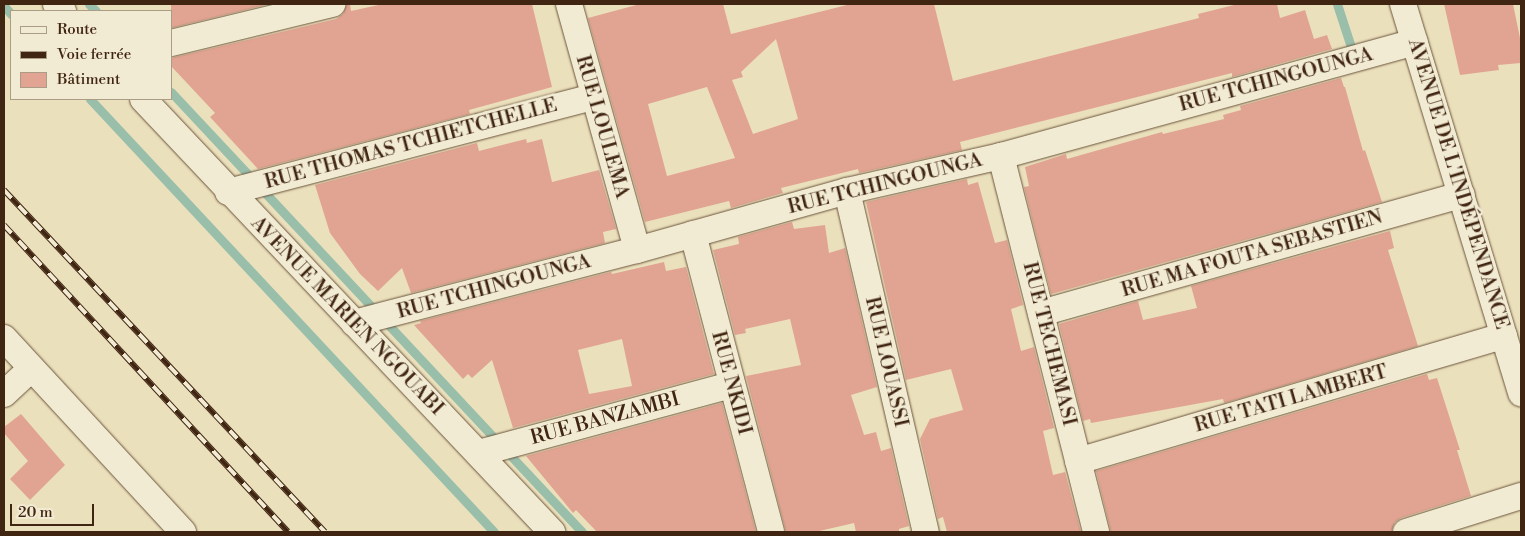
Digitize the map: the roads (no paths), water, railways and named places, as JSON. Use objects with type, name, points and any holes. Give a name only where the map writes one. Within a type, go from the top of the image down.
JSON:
[{"type":"street","points":[[172,43],[332,4]]},
{"type":"street","name":"RUE LOULEMA","points":[[569,4],[593,97],[637,250]]},
{"type":"street","name":"AVENUE DE L'INDÉPENDANCE","points":[[1403,4],[1521,393]]},
{"type":"street","name":"RUE TCHINGOUNGA","points":[[354,323],[637,250],[847,191],[1001,156],[1415,42]]},
{"type":"street","name":"RUE THOMAS TCHIETCHELLE","points":[[228,192],[593,97]]},
{"type":"street","name":"AVENUE MARIEN NGOUABI","points":[[144,100],[228,192],[479,453],[552,532]]},
{"type":"street","name":"RUE TECHEMASI","points":[[1001,156],[1096,532]]},
{"type":"street","name":"RUE LOUASSI","points":[[847,191],[926,532]]},
{"type":"street","name":"RUE MA FOUTA SEBASTIEN","points":[[1041,313],[1462,195]]},
{"type":"street","name":"RUE NKIDI","points":[[692,234],[771,532]]},
{"type":"street","name":"RUE TATI LAMBERT","points":[[1078,461],[1504,336]]},
{"type":"street","points":[[4,338],[183,532]]},
{"type":"street","points":[[4,394],[31,369]]},
{"type":"street","name":"RUE BANZAMBI","points":[[479,453],[731,385]]},
{"type":"street","points":[[1406,532],[1521,496]]},
{"type":"waterway","points":[[89,4],[95,10]]},
{"type":"waterway","points":[[1337,4],[1354,56]]},
{"type":"waterway","points":[[4,6],[10,13]]},
{"type":"waterway","points":[[172,93],[582,532]]},
{"type":"waterway","points":[[91,100],[494,532]]},
{"type":"railway","points":[[4,190],[325,532]]},
{"type":"railway","points":[[4,225],[288,532]]}]
